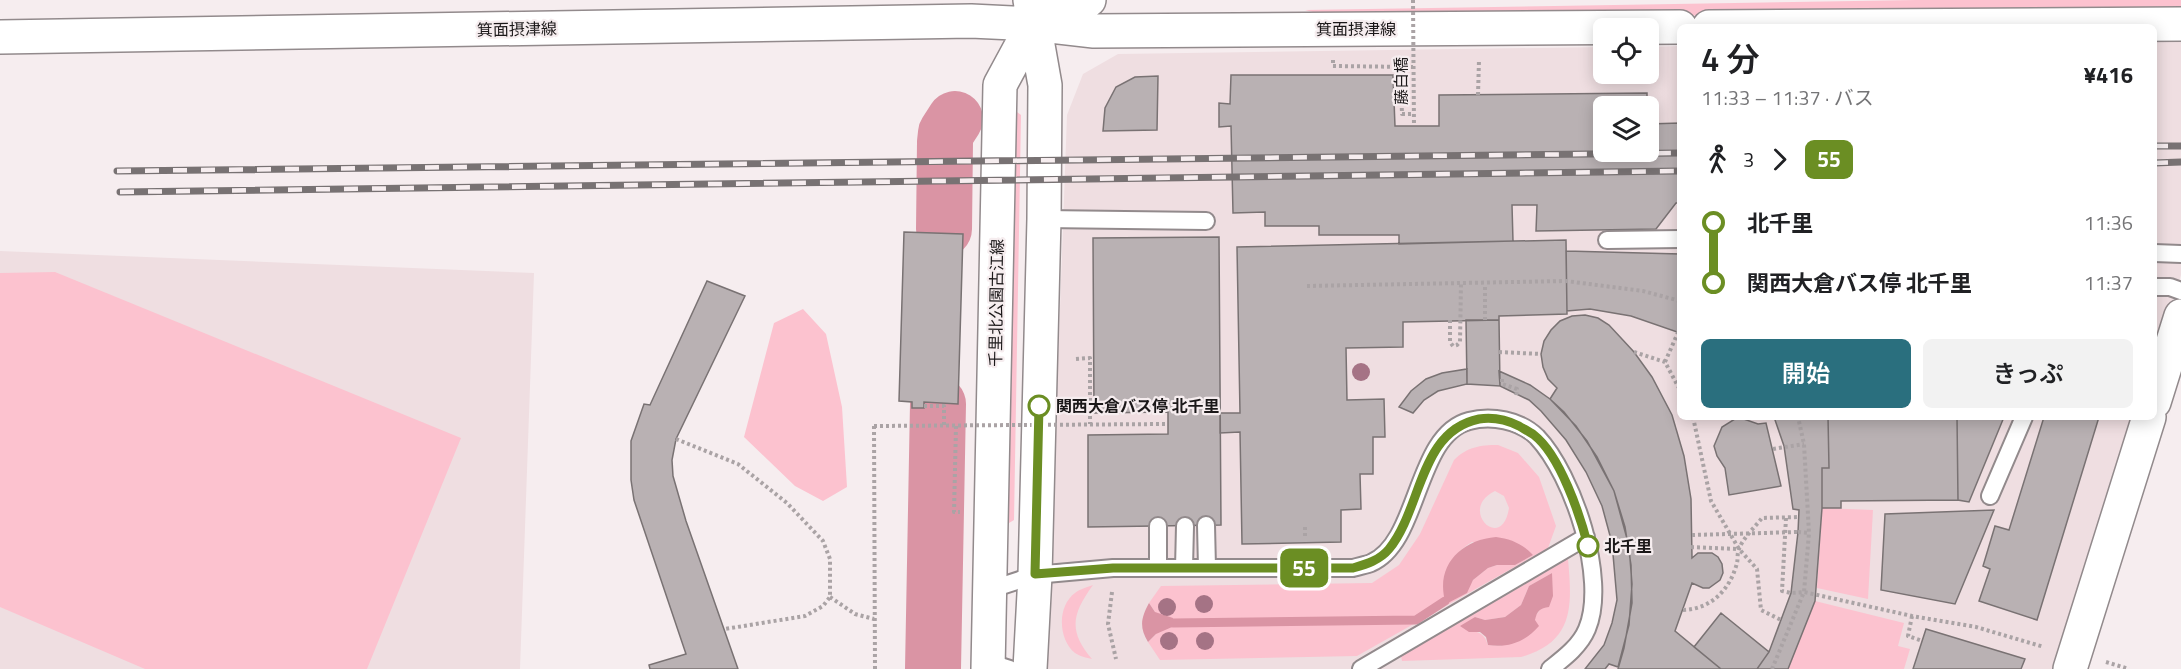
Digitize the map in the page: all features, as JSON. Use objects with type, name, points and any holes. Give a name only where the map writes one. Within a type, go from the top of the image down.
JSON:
[{"type":"main road","name":"箕面摂津線","points":[[0,37],[947,21],[1032,12],[1089,0]]},
{"type":"main road","name":"箕面摂津線","points":[[1032,12],[1094,31],[1677,27]]},
{"type":"main road","points":[[1030,669],[1035,574],[1045,85],[1032,12]]},
{"type":"main road","name":"千里北公園古江線","points":[[995,667],[989,590],[1000,85],[1032,12]]},
{"type":"main road","points":[[2157,24],[2181,24]]},
{"type":"main road","points":[[2157,392],[2181,316]]},
{"type":"main road","points":[[2060,659],[2148,420]]},
{"type":"lane","points":[[1044,219],[1206,221]]},
{"type":"lane","points":[[1607,240],[1677,239]]},
{"type":"lane","points":[[2157,253],[2181,255]]},
{"type":"lane","points":[[2157,287],[2170,287],[2181,291]]},
{"type":"lane","points":[[989,590],[1035,574],[1113,568],[1353,568],[1372,563],[1388,550],[1400,532],[1435,450],[1448,433],[1466,422],[1486,418],[1511,422],[1535,436],[1550,455],[1569,489],[1586,537],[1593,575],[1592,602],[1587,629],[1569,654],[1550,669]]},
{"type":"lane","points":[[1990,496],[2023,420]]},
{"type":"lane","points":[[1206,525],[1207,568]]},
{"type":"lane","points":[[1158,526],[1158,568]]},
{"type":"lane","points":[[1184,568],[1185,526]]},
{"type":"lane","points":[[1361,669],[1586,537]]},
{"type":"path","name":"藤白橋","points":[[1413,0],[1414,126]]},
{"type":"path","points":[[1478,95],[1479,56]]},
{"type":"path","points":[[1345,66],[1413,67]]},
{"type":"path","points":[[1401,84],[1402,114],[1414,114]]},
{"type":"path","points":[[1307,286],[1566,281],[1643,291],[1677,300]]},
{"type":"path","points":[[1450,320],[1450,342],[1453,346],[1460,342],[1461,284]]},
{"type":"path","points":[[1485,284],[1485,320]]},
{"type":"path","points":[[1665,362],[1677,335]]},
{"type":"path","points":[[1499,352],[1541,354]]},
{"type":"path","points":[[1634,352],[1665,362],[1677,384]]},
{"type":"path","points":[[1076,359],[1090,358],[1090,424]]},
{"type":"path","points":[[1502,379],[1502,384],[1517,389],[1515,399]]},
{"type":"path","points":[[924,406],[944,406],[944,426]]},
{"type":"path","points":[[1694,420],[1711,501],[1739,549],[1757,569],[1761,610],[1781,620]]},
{"type":"path","points":[[1772,669],[1804,592],[1809,533],[1804,444],[1799,420]]},
{"type":"path","points":[[875,669],[874,426],[1167,424]]},
{"type":"path","points":[[954,490],[956,426]]},
{"type":"path","points":[[676,439],[738,464],[787,503],[823,541],[830,559],[830,597],[823,606],[805,616],[725,628]]},
{"type":"path","points":[[1773,449],[1804,444]]},
{"type":"path","points":[[1683,610],[1696,609],[1722,594],[1731,580],[1739,549],[1762,518],[1799,518]]},
{"type":"path","points":[[1786,518],[1782,591],[1804,592],[1912,616],[1976,627],[2060,659]]},
{"type":"path","points":[[1305,527],[1305,537]]},
{"type":"path","points":[[1692,535],[1809,533]]},
{"type":"path","points":[[1691,547],[1739,549]]},
{"type":"path","points":[[1113,590],[1108,624],[1116,659]]},
{"type":"path","points":[[830,597],[855,614],[874,619]]},
{"type":"path","points":[[1912,616],[1908,636],[1922,641]]},
{"type":"path","points":[[2102,661],[2129,669]]},
{"type":"shaded area","points":[[1916,0],[2181,0],[2181,8],[1348,21],[1305,10]]},
{"type":"shaded area","points":[[2157,39],[2181,39],[2181,275],[2157,351]]},
{"type":"shaded area","points":[[1677,46],[1677,420],[2135,420],[2056,669],[1047,669],[1067,115],[1083,74],[1118,54],[1593,47],[1593,84],[1659,84],[1659,47]]},
{"type":"shaded area","points":[[1017,112],[1021,115],[1014,520],[1009,523],[1006,521],[1012,114]]},
{"type":"shaded area","points":[[0,251],[534,273],[520,669],[0,669]]},
{"type":"shaded area","points":[[55,272],[461,438],[367,669],[145,669],[0,607],[0,273]]},
{"type":"shaded area","points":[[803,309],[826,334],[842,407],[847,487],[823,501],[795,486],[744,437],[774,323]]},
{"type":"shaded area","points":[[1498,445],[1518,453],[1539,477],[1556,526],[1548,548],[1357,656],[1160,660],[1148,642],[1156,634],[1155,612],[1149,603],[1161,586],[1372,583],[1399,565],[1420,534],[1454,460],[1480,446]],"holes":[[[1495,491],[1504,496],[1509,508],[1505,521],[1499,527],[1491,528],[1485,524],[1480,508],[1484,499]],[[1472,542],[1533,555],[1515,565],[1497,565],[1488,568],[1473,580],[1468,588],[1444,580],[1454,558]]]},
{"type":"shaded area","points":[[1822,508],[1873,510],[1868,599],[1817,588]]},
{"type":"shaded area","points":[[1496,537],[1516,543],[1533,555],[1515,565],[1497,565],[1488,568],[1473,580],[1467,593],[1446,604],[1443,591],[1444,578],[1453,558],[1471,544]]},
{"type":"shaded area","points":[[1568,559],[1570,592],[1566,620],[1561,632],[1552,642],[1539,650],[1521,657],[1402,661],[1401,656]],"holes":[[[1552,573],[1549,587],[1536,616],[1501,646],[1488,645],[1483,635],[1473,631],[1475,617],[1485,620],[1505,617],[1521,605],[1529,586]]]},
{"type":"shaded area","points":[[1552,573],[1553,596],[1549,607],[1538,612],[1535,620],[1539,626],[1522,640],[1509,645],[1488,645],[1486,637],[1480,632],[1469,632],[1460,626],[1475,617],[1485,620],[1505,617],[1521,605],[1529,586]]},
{"type":"shaded area","points":[[1093,585],[1081,605],[1076,622],[1079,640],[1092,659],[1077,654],[1069,647],[1065,640],[1062,623],[1065,606],[1069,599],[1077,592]]},
{"type":"shaded area","points":[[1815,601],[1904,623],[1898,646],[1910,649],[1904,669],[1788,669]]},
{"type":"shaded area","points":[[1149,603],[1155,612],[1173,618],[1172,627],[1156,634],[1148,642],[1143,632],[1142,622]]},
{"type":"building","points":[[1231,75],[1393,75],[1395,126],[1439,126],[1439,95],[1647,93],[1647,96],[1593,96],[1593,162],[1659,162],[1659,124],[1677,123],[1677,203],[1656,229],[1536,231],[1537,205],[1512,205],[1513,241],[1399,244],[1399,235],[1319,235],[1319,226],[1265,226],[1265,212],[1233,213],[1231,126],[1219,127],[1219,103],[1230,104]]},
{"type":"building","points":[[1158,76],[1157,130],[1103,131],[1105,108],[1116,87],[1135,77]]},
{"type":"building","points":[[904,232],[963,234],[958,404],[924,402],[924,408],[912,408],[912,402],[899,401]]},
{"type":"building","points":[[1219,237],[1221,525],[1088,527],[1088,435],[1168,434],[1168,412],[1094,413],[1093,238]]},
{"type":"building","points":[[1566,240],[1567,314],[1499,316],[1499,320],[1403,322],[1403,347],[1346,348],[1347,400],[1384,399],[1385,437],[1373,437],[1373,474],[1360,474],[1361,509],[1341,510],[1341,542],[1242,544],[1240,432],[1220,433],[1220,413],[1240,413],[1237,247]]},
{"type":"building","points":[[1566,251],[1677,254],[1677,332],[1631,316],[1590,309],[1567,311]]},
{"type":"building","points":[[707,281],[745,296],[676,439],[672,460],[673,476],[686,521],[738,669],[650,669],[649,665],[686,654],[634,500],[631,480],[631,441],[644,404],[650,405]]},
{"type":"building","points":[[1585,315],[1598,318],[1609,325],[1634,352],[1652,377],[1672,415],[1684,456],[1691,499],[1692,558],[1698,553],[1712,553],[1722,564],[1723,573],[1720,580],[1709,588],[1692,583],[1675,631],[1721,669],[1618,669],[1632,603],[1631,565],[1625,527],[1614,491],[1597,457],[1576,426],[1550,399],[1557,388],[1548,379],[1541,354],[1544,341],[1560,321],[1572,316]]},
{"type":"building","points":[[1466,320],[1499,320],[1500,386],[1467,384]]},
{"type":"building","points":[[1467,369],[1467,384],[1438,391],[1424,400],[1413,413],[1399,407],[1411,391],[1426,379],[1442,373]]},
{"type":"building","points":[[1499,371],[1530,385],[1564,412],[1587,441],[1614,491],[1629,546],[1632,584],[1629,625],[1618,667],[1609,664],[1605,669],[1585,669],[1604,645],[1617,600],[1612,543],[1602,506],[1586,472],[1566,440],[1529,400],[1500,386]]},
{"type":"building","points":[[1733,420],[1766,423],[1781,486],[1729,495],[1725,468],[1714,446],[1722,427]]},
{"type":"building","points":[[1775,420],[1828,420],[1829,468],[1822,468],[1822,508],[1815,601],[1788,669],[1757,669],[1769,652],[1791,593],[1799,510],[1793,509],[1784,446]]},
{"type":"building","points":[[1828,420],[1957,420],[1958,500],[1841,501],[1841,508],[1822,508],[1822,468],[1829,468]]},
{"type":"building","points":[[1957,420],[2003,420],[1969,502],[1958,500]]},
{"type":"building","points":[[2043,420],[2098,420],[2037,620],[1979,601],[1990,569],[1983,566],[1995,526],[2009,530]]},
{"type":"building","points":[[1994,510],[1955,604],[1881,590],[1885,514]]},
{"type":"building","points":[[1721,613],[1769,652],[1757,669],[1721,669],[1694,647]]},
{"type":"building","points":[[1926,629],[2025,659],[2021,669],[1913,669]]},
{"type":"waterway","points":[[944,229],[945,142],[946,133],[955,119]]},
{"type":"waterway","points":[[933,669],[938,404]]},
{"type":"waterway","points":[[1173,623],[1416,620],[1445,601]]},
{"type":"railway","points":[[2157,146],[2181,146]]},
{"type":"railway","points":[[117,171],[1677,153]]},
{"type":"railway","points":[[2157,163],[2181,162]]},
{"type":"railway","points":[[120,192],[1677,171]]},
{"type":"bus line","name":"55","points":[[1039,406],[1035,574],[1113,568],[1353,568],[1372,563],[1388,550],[1400,532],[1435,450],[1448,433],[1466,422],[1486,418],[1511,422],[1535,436],[1543,445],[1569,489],[1588,546]]},
{"type":"place","name":"関西大倉バス停 北千里","points":[[1039,406]]},
{"type":"place","name":"北千里","points":[[1588,546]]}]
